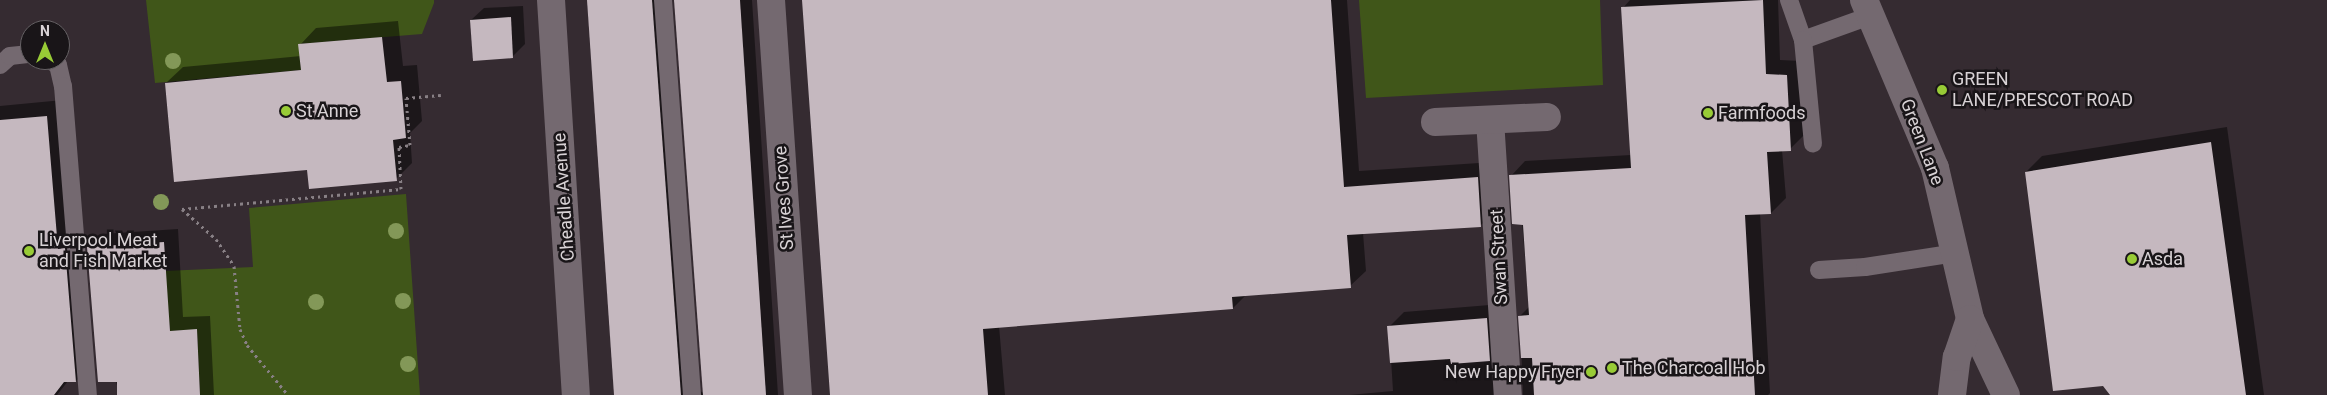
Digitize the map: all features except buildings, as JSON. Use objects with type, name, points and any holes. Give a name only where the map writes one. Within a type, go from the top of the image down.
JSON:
[{"type":"street","name":"Cheadle Avenue","points":[[551,0],[576,395]]},
{"type":"street","name":"St Ives Grove","points":[[771,0],[798,395]]},
{"type":"street","name":"Green Lane","points":[[1867,8],[1936,168],[1970,319],[2002,392]]},
{"type":"street","points":[[1435,122],[1547,117]]},
{"type":"street","name":"Swan Street","points":[[1490,120],[1508,395]]},
{"type":"street","points":[[1952,395],[1957,357],[1970,319]]},
{"type":"lane","points":[[663,0],[692,395]]},
{"type":"lane","points":[[1789,0],[1803,40],[1813,144]]},
{"type":"lane","points":[[1803,40],[1867,8]]},
{"type":"lane","points":[[0,65],[10,56],[20,55]]},
{"type":"lane","points":[[59,70],[63,86],[88,395]]},
{"type":"lane","points":[[1819,270],[1865,267],[1955,253]]},
{"type":"path","points":[[288,395],[247,345],[240,329],[234,266],[216,239],[182,209],[401,189],[399,147],[410,145],[406,98],[441,96]]},
{"type":"green space","points":[[146,0],[434,0],[434,3],[422,34],[299,44],[301,70],[155,83]]},
{"type":"green space","points":[[1359,0],[1600,0],[1603,85],[1366,98]]},
{"type":"green space","points":[[406,194],[420,395],[200,395],[197,330],[170,331],[165,271],[253,267],[249,208]]},
{"type":"place","name":"GREEN LANE/PRESCOT ROAD","points":[[1942,90]]},
{"type":"place","name":"St Anne","points":[[286,111]]},
{"type":"place","name":"Farmfoods","points":[[1708,113]]},
{"type":"place","name":"Liverpool Meat and Fish Market","points":[[29,251]]},
{"type":"place","name":"Asda","points":[[2132,259]]},
{"type":"place","name":"The Charcoal Hob","points":[[1612,368]]},
{"type":"place","name":"New Happy Fryer","points":[[1591,372]]}]
